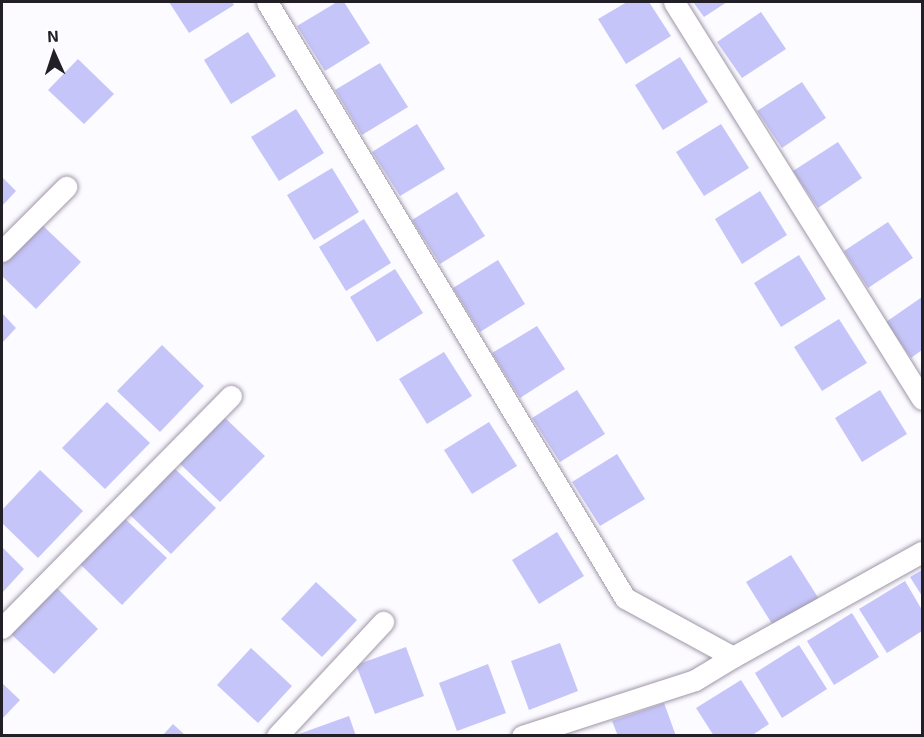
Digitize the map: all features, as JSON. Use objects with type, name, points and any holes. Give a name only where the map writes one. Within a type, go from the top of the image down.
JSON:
[{"type":"street","points":[[267,2],[625,598],[733,657]]},
{"type":"street","points":[[674,2],[922,399]]},
{"type":"street","points":[[2,250],[66,187]]},
{"type":"street","points":[[2,628],[231,396]]},
{"type":"street","points":[[522,735],[695,680],[922,552]]},
{"type":"street","points":[[277,735],[383,622]]},
{"type":"building","points":[[169,2],[232,2],[234,5],[189,33]]},
{"type":"building","points":[[337,2],[344,2],[370,43],[325,71],[297,26]]},
{"type":"building","points":[[627,2],[649,2],[671,36],[626,64],[598,19]]},
{"type":"building","points":[[693,2],[727,2],[704,17]]},
{"type":"building","points":[[761,12],[786,49],[742,78],[717,42]]},
{"type":"building","points":[[248,32],[276,76],[231,104],[204,60]]},
{"type":"building","points":[[680,57],[708,102],[663,130],[635,85]]},
{"type":"building","points":[[78,59],[114,94],[84,124],[48,90]]},
{"type":"building","points":[[380,63],[408,107],[362,135],[335,90]]},
{"type":"building","points":[[802,82],[826,118],[782,148],[757,111]]},
{"type":"building","points":[[296,109],[324,153],[279,181],[251,137]]},
{"type":"building","points":[[417,124],[445,169],[400,196],[372,152]]},
{"type":"building","points":[[721,124],[749,168],[704,196],[676,152]]},
{"type":"building","points":[[838,142],[862,178],[818,208],[793,171]]},
{"type":"building","points":[[332,168],[359,212],[314,240],[287,195]]},
{"type":"building","points":[[2,177],[16,191],[2,206]]},
{"type":"building","points":[[760,191],[787,235],[742,264],[715,219]]},
{"type":"building","points":[[457,192],[485,236],[440,264],[412,220]]},
{"type":"building","points":[[364,219],[391,263],[346,291],[319,247]]},
{"type":"building","points":[[38,221],[81,262],[36,309],[2,276],[2,258]]},
{"type":"building","points":[[888,222],[913,258],[868,288],[844,251]]},
{"type":"building","points":[[799,255],[826,299],[781,327],[754,283]]},
{"type":"building","points":[[498,260],[525,304],[480,332],[453,288]]},
{"type":"building","points":[[395,269],[423,313],[377,342],[350,297]]},
{"type":"building","points":[[922,297],[922,350],[911,358],[886,322]]},
{"type":"building","points":[[2,313],[16,328],[2,343]]},
{"type":"building","points":[[839,319],[867,363],[822,391],[794,347]]},
{"type":"building","points":[[537,326],[565,369],[520,398],[492,353]]},
{"type":"building","points":[[162,345],[204,386],[160,432],[117,391]]},
{"type":"building","points":[[444,352],[472,396],[427,424],[399,379]]},
{"type":"building","points":[[577,390],[605,434],[560,462],[532,418]]},
{"type":"building","points":[[880,390],[907,434],[862,462],[835,418]]},
{"type":"building","points":[[107,402],[150,443],[105,489],[62,448]]},
{"type":"building","points":[[222,415],[265,456],[220,502],[177,461]]},
{"type":"building","points":[[489,422],[517,466],[472,494],[444,450]]},
{"type":"building","points":[[617,454],[645,499],[600,526],[572,482]]},
{"type":"building","points":[[173,467],[216,508],[171,554],[128,513]]},
{"type":"building","points":[[40,470],[83,511],[38,558],[2,523],[2,510]]},
{"type":"building","points":[[123,517],[167,558],[122,605],[79,563]]},
{"type":"building","points":[[557,532],[584,576],[539,604],[512,560]]},
{"type":"building","points":[[2,547],[24,569],[2,593]]},
{"type":"building","points":[[791,555],[819,599],[774,627],[746,582]]},
{"type":"building","points":[[922,570],[922,596],[910,577]]},
{"type":"building","points":[[905,581],[922,610],[922,631],[887,653],[859,609]]},
{"type":"building","points":[[316,582],[357,620],[322,657],[281,619]]},
{"type":"building","points":[[56,587],[98,629],[54,674],[11,634]]},
{"type":"building","points":[[852,613],[879,657],[834,685],[807,641]]},
{"type":"building","points":[[560,643],[578,691],[529,710],[511,661]]},
{"type":"building","points":[[799,645],[827,689],[782,718],[755,673]]},
{"type":"building","points":[[406,647],[424,696],[375,714],[356,665]]},
{"type":"building","points":[[251,648],[292,686],[258,723],[217,685]]},
{"type":"building","points":[[488,664],[506,713],[457,731],[439,683]]},
{"type":"building","points":[[741,680],[769,724],[751,736],[714,736],[696,708]]},
{"type":"building","points":[[2,683],[20,700],[2,719]]},
{"type":"building","points":[[664,703],[676,736],[618,736],[612,721]]},
{"type":"building","points":[[349,716],[356,736],[296,736],[296,735]]},
{"type":"building","points":[[173,724],[186,736],[162,736]]}]
